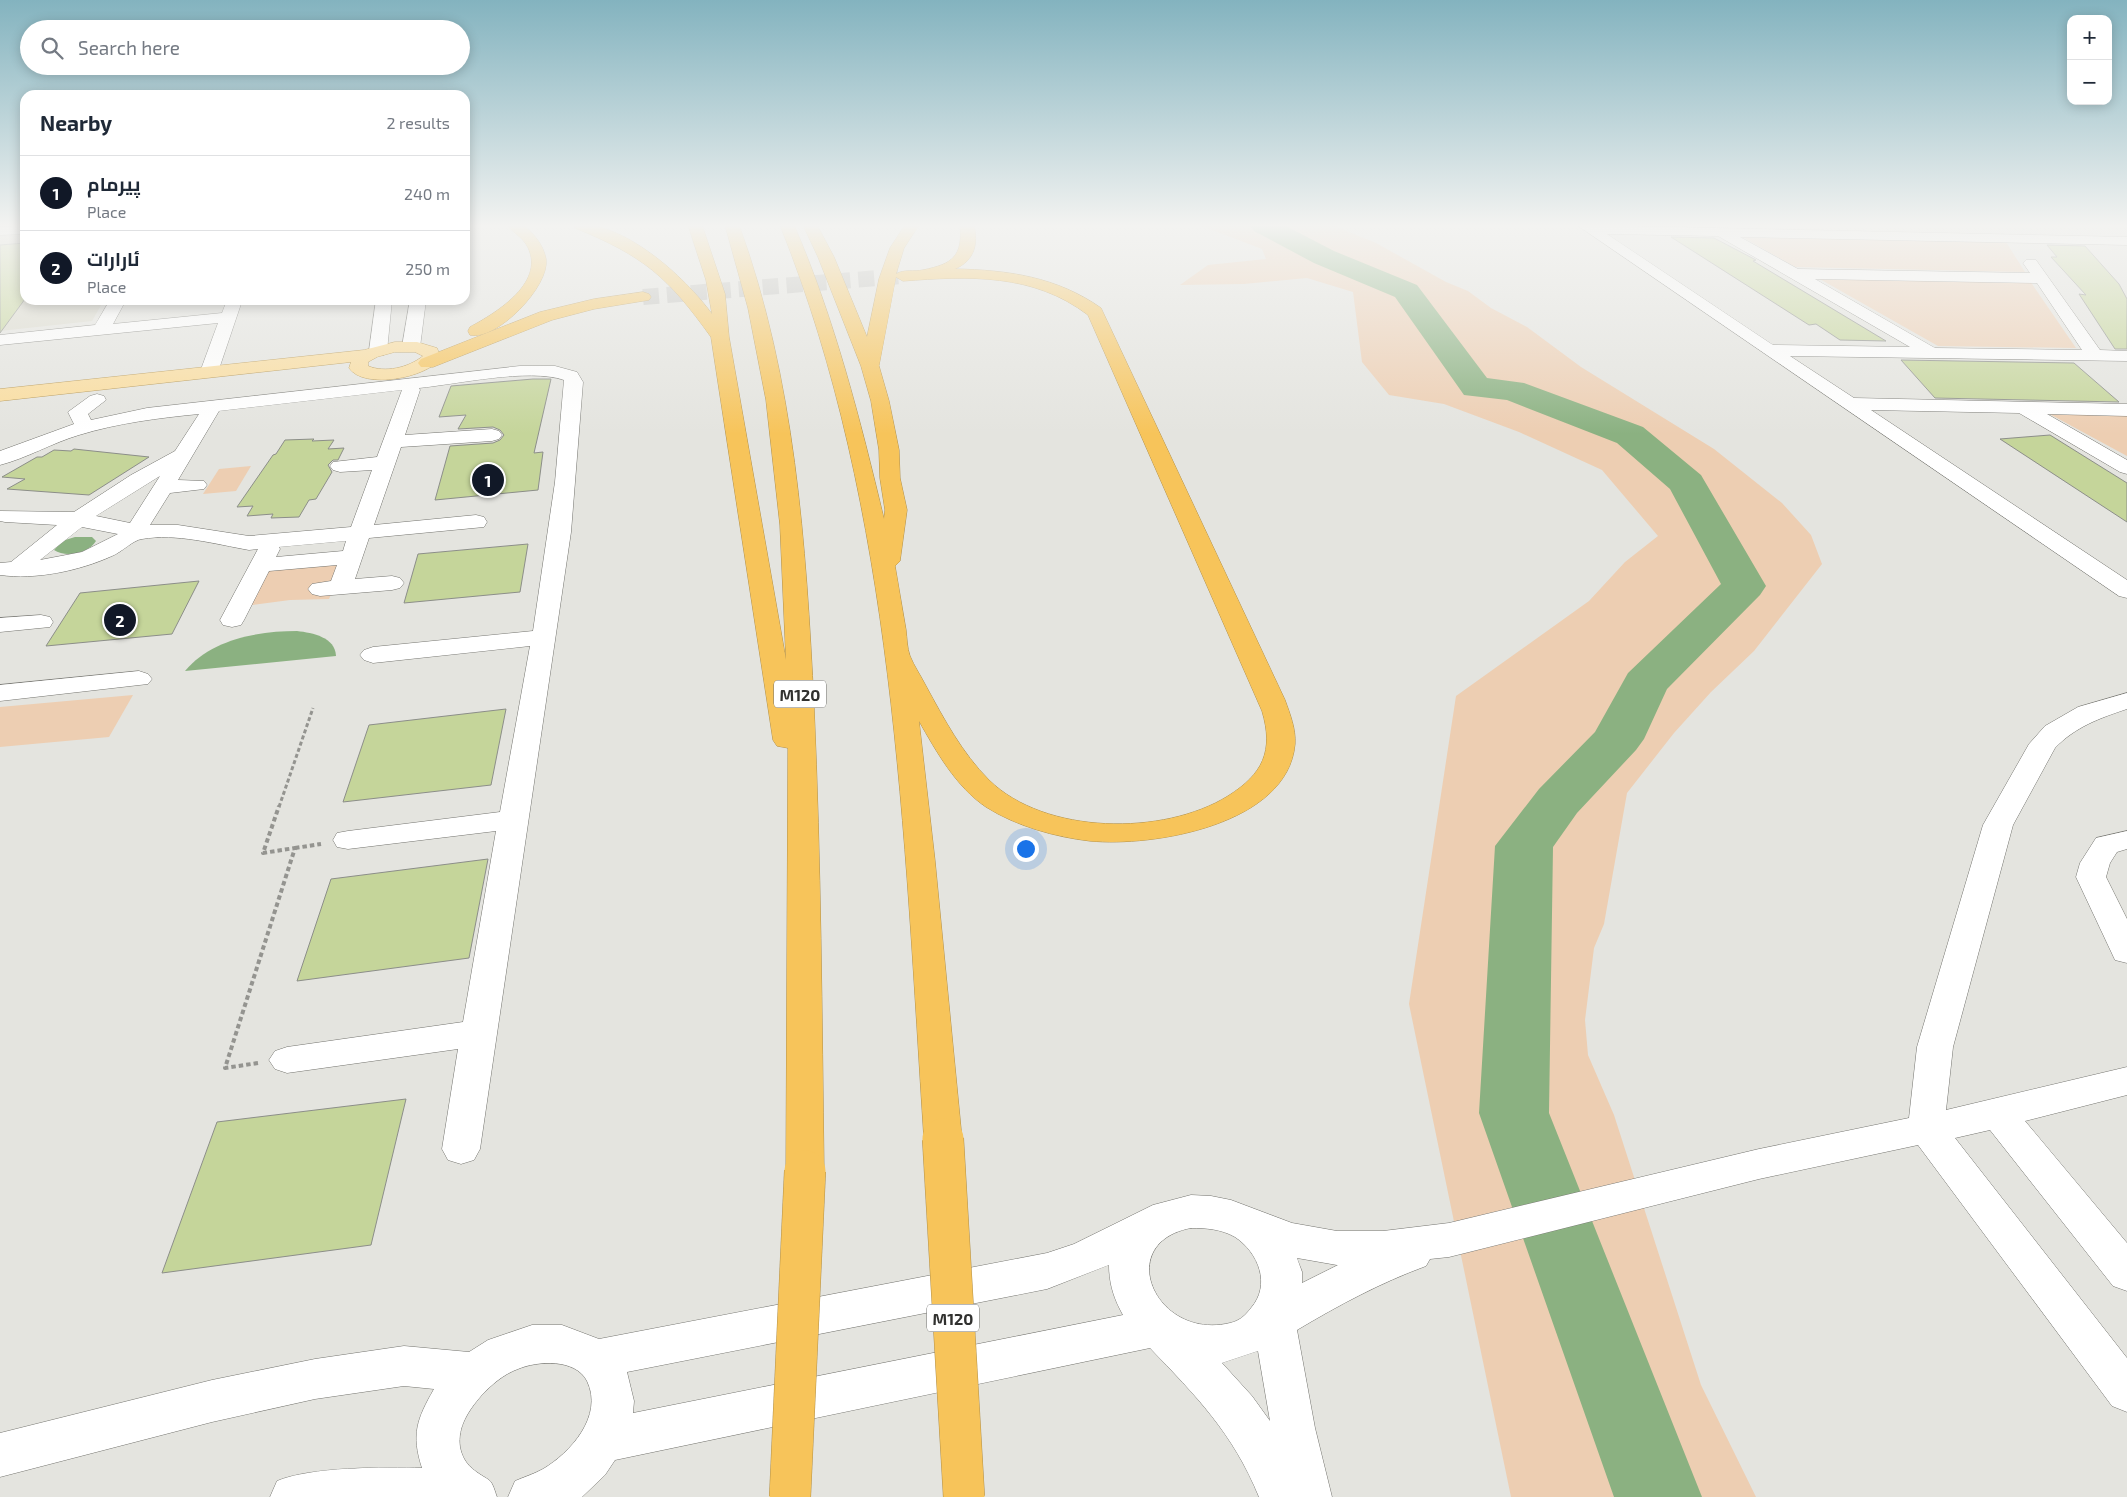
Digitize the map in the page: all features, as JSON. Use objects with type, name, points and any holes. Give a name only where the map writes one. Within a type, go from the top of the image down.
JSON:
[{"type":"highway","points":[[420,352],[486,325],[511,307],[523,295]]},
{"type":"highway","points":[[687,295],[720,338]]},
{"type":"highway","points":[[718,295],[722,316],[720,338],[805,848]]},
{"type":"highway","name":"M120","points":[[752,295],[760,322],[784,454],[797,588],[805,848],[805,1171],[790,1497]]},
{"type":"highway","name":"M120","points":[[815,295],[829,335],[849,408],[886,582],[897,655],[918,837],[942,1139],[964,1497]]},
{"type":"highway","points":[[841,295],[870,366],[889,450],[890,478],[896,510],[886,582]]},
{"type":"highway","points":[[870,366],[884,295]]},
{"type":"highway","points":[[897,655],[950,748],[969,775],[995,799],[1030,817],[1052,824],[1073,829],[1120,833],[1166,829],[1195,822],[1227,810],[1256,790],[1267,779],[1279,754],[1280,729],[1272,700],[1095,312],[1070,295]]},
{"type":"highway","points":[[420,352],[594,304],[643,297]]},
{"type":"main road","points":[[369,359],[380,374],[402,372],[420,352]]},
{"type":"main road","points":[[0,410],[59,417],[96,400],[420,352]]},
{"type":"main road","points":[[0,395],[209,372],[369,359]]},
{"type":"street","points":[[1687,295],[2127,591]]},
{"type":"street","points":[[1829,295],[1932,352]]},
{"type":"street","points":[[2053,295],[2095,356]]},
{"type":"street","points":[[101,330],[115,305]]},
{"type":"street","points":[[209,372],[233,305]]},
{"type":"street","points":[[369,359],[383,305]]},
{"type":"street","points":[[418,305],[420,352]]},
{"type":"street","points":[[0,340],[229,317]]},
{"type":"street","points":[[1768,350],[2127,356]]},
{"type":"street","points":[[0,459],[59,417],[84,426],[147,414],[487,375],[543,370],[565,373],[571,376],[574,382],[563,514],[460,1149]]},
{"type":"street","points":[[392,582],[331,588],[351,557],[411,390]]},
{"type":"street","points":[[84,426],[78,412],[96,400]]},
{"type":"street","points":[[1848,404],[2127,410]]},
{"type":"street","points":[[2022,407],[2127,468]]},
{"type":"street","points":[[6,574],[70,562],[116,546],[136,531],[186,454],[210,412]]},
{"type":"street","points":[[392,442],[492,435]]},
{"type":"street","points":[[6,574],[78,520],[120,485],[186,454]]},
{"type":"street","points":[[337,475],[382,472]]},
{"type":"street","points":[[164,487],[197,485]]},
{"type":"street","points":[[5,516],[78,520],[136,531],[178,532],[237,543],[273,542],[476,522]]},
{"type":"street","points":[[232,620],[273,542]]},
{"type":"street","points":[[261,565],[351,557]]},
{"type":"street","points":[[0,626],[41,622]]},
{"type":"street","points":[[374,655],[544,637]]},
{"type":"street","points":[[0,693],[139,679]]},
{"type":"street","points":[[2127,701],[2087,713],[2055,732],[2043,744],[1998,825],[1935,1047],[1926,1128],[2127,1392]]},
{"type":"street","points":[[348,840],[513,820]]},
{"type":"street","points":[[2127,840],[2107,845],[2095,863],[2092,877],[2127,952]]},
{"type":"street","points":[[287,1060],[478,1033]]},
{"type":"street","points":[[601,1441],[1158,1326],[1177,1338],[1198,1343],[1221,1344],[1242,1339],[1363,1260],[1759,1164],[1998,1114],[2127,1081]]},
{"type":"street","points":[[1998,1114],[2127,1273]]},
{"type":"street","points":[[596,1359],[1048,1271],[1088,1256],[1163,1218],[1184,1211],[1206,1210],[1227,1214],[1284,1237],[1363,1260]]},
{"type":"street","points":[[1163,1218],[1148,1228],[1136,1242],[1130,1258],[1128,1276],[1133,1295],[1158,1326],[1224,1395],[1247,1426],[1269,1466],[1282,1497]]},
{"type":"street","points":[[1248,1224],[1265,1238],[1276,1255],[1282,1275],[1281,1295],[1269,1321],[1309,1497]]},
{"type":"street","points":[[469,1495],[451,1482],[440,1463],[437,1440],[443,1416],[455,1394],[472,1372],[498,1356],[516,1348],[552,1342],[576,1347],[596,1359],[607,1376],[613,1395],[610,1418],[601,1441],[588,1459],[544,1494]]},
{"type":"street","points":[[0,1455],[212,1401],[315,1379],[404,1366],[472,1372]]},
{"type":"street","points":[[293,1497],[395,1490],[469,1495]]},
{"type":"path","points":[[287,1060],[225,1068],[295,848],[263,853],[313,708]]},
{"type":"shaded area","points":[[0,295],[20,295],[20,305],[101,305],[92,321],[0,331]]},
{"type":"shaded area","points":[[1353,295],[1473,295],[1491,308],[1527,327],[1581,367],[1714,449],[1782,503],[1811,535],[1822,564],[1754,651],[1711,692],[1674,733],[1627,793],[1604,924],[1594,948],[1585,1020],[1588,1055],[1614,1115],[1701,1385],[1756,1497],[1511,1497],[1409,1004],[1456,696],[1589,601],[1625,562],[1658,536],[1602,470],[1519,432],[1444,404],[1389,395],[1362,362]]},
{"type":"shaded area","points":[[1848,295],[2040,295],[2076,348],[1938,346]]},
{"type":"shaded area","points":[[2044,411],[2127,412],[2127,456]]},
{"type":"shaded area","points":[[251,466],[236,491],[203,494],[219,469]]},
{"type":"shaded area","points":[[75,537],[92,537],[96,541],[88,549],[77,553],[65,554],[54,550],[62,541]]},
{"type":"shaded area","points":[[346,559],[329,599],[290,600],[244,606],[266,566]]},
{"type":"shaded area","points":[[282,631],[310,633],[327,640],[332,644],[336,656],[185,671],[208,651],[236,639]]},
{"type":"shaded area","points":[[133,695],[109,737],[0,747],[0,707]]},
{"type":"building","points":[[0,295],[20,295],[21,305],[0,333]]},
{"type":"building","points":[[1762,295],[1809,295],[1886,341],[1840,340],[1816,324],[1809,325]]},
{"type":"building","points":[[2080,295],[2125,295],[2127,299],[2127,349],[2115,349]]},
{"type":"building","points":[[1901,360],[2074,363],[2119,402],[1935,398]]},
{"type":"building","points":[[551,379],[534,453],[543,452],[538,490],[435,500],[450,446],[493,443],[500,440],[504,435],[500,430],[493,427],[458,429],[466,415],[439,417],[451,386]]},
{"type":"building","points":[[2050,435],[2127,483],[2127,522],[2000,439]]},
{"type":"building","points":[[314,439],[312,441],[334,440],[328,449],[344,448],[338,460],[333,460],[328,465],[332,472],[316,499],[309,500],[299,517],[271,518],[273,514],[247,516],[253,506],[237,507],[285,440]]},
{"type":"building","points":[[74,449],[149,457],[89,495],[7,489],[25,479],[2,477],[37,457],[42,457],[54,450],[71,451]]},
{"type":"building","points":[[528,544],[520,592],[404,603],[418,554]]},
{"type":"building","points":[[199,581],[172,634],[46,646],[80,593]]},
{"type":"building","points":[[506,709],[491,785],[343,802],[369,725]]},
{"type":"building","points":[[488,859],[469,958],[297,981],[331,879]]},
{"type":"building","points":[[406,1099],[371,1245],[162,1273],[217,1122]]},
{"type":"waterway","points":[[1409,295],[1476,388],[1512,390],[1630,435],[1687,483],[1744,586],[1645,683],[1618,739],[1558,801],[1524,846],[1514,1113],[1658,1497]]},
{"type":"tunnel","points":[[643,297],[669,295]]},
{"type":"place","name":"پیرمام","points":[[488,480]]},
{"type":"place","name":"ئارارات","points":[[120,620]]}]
